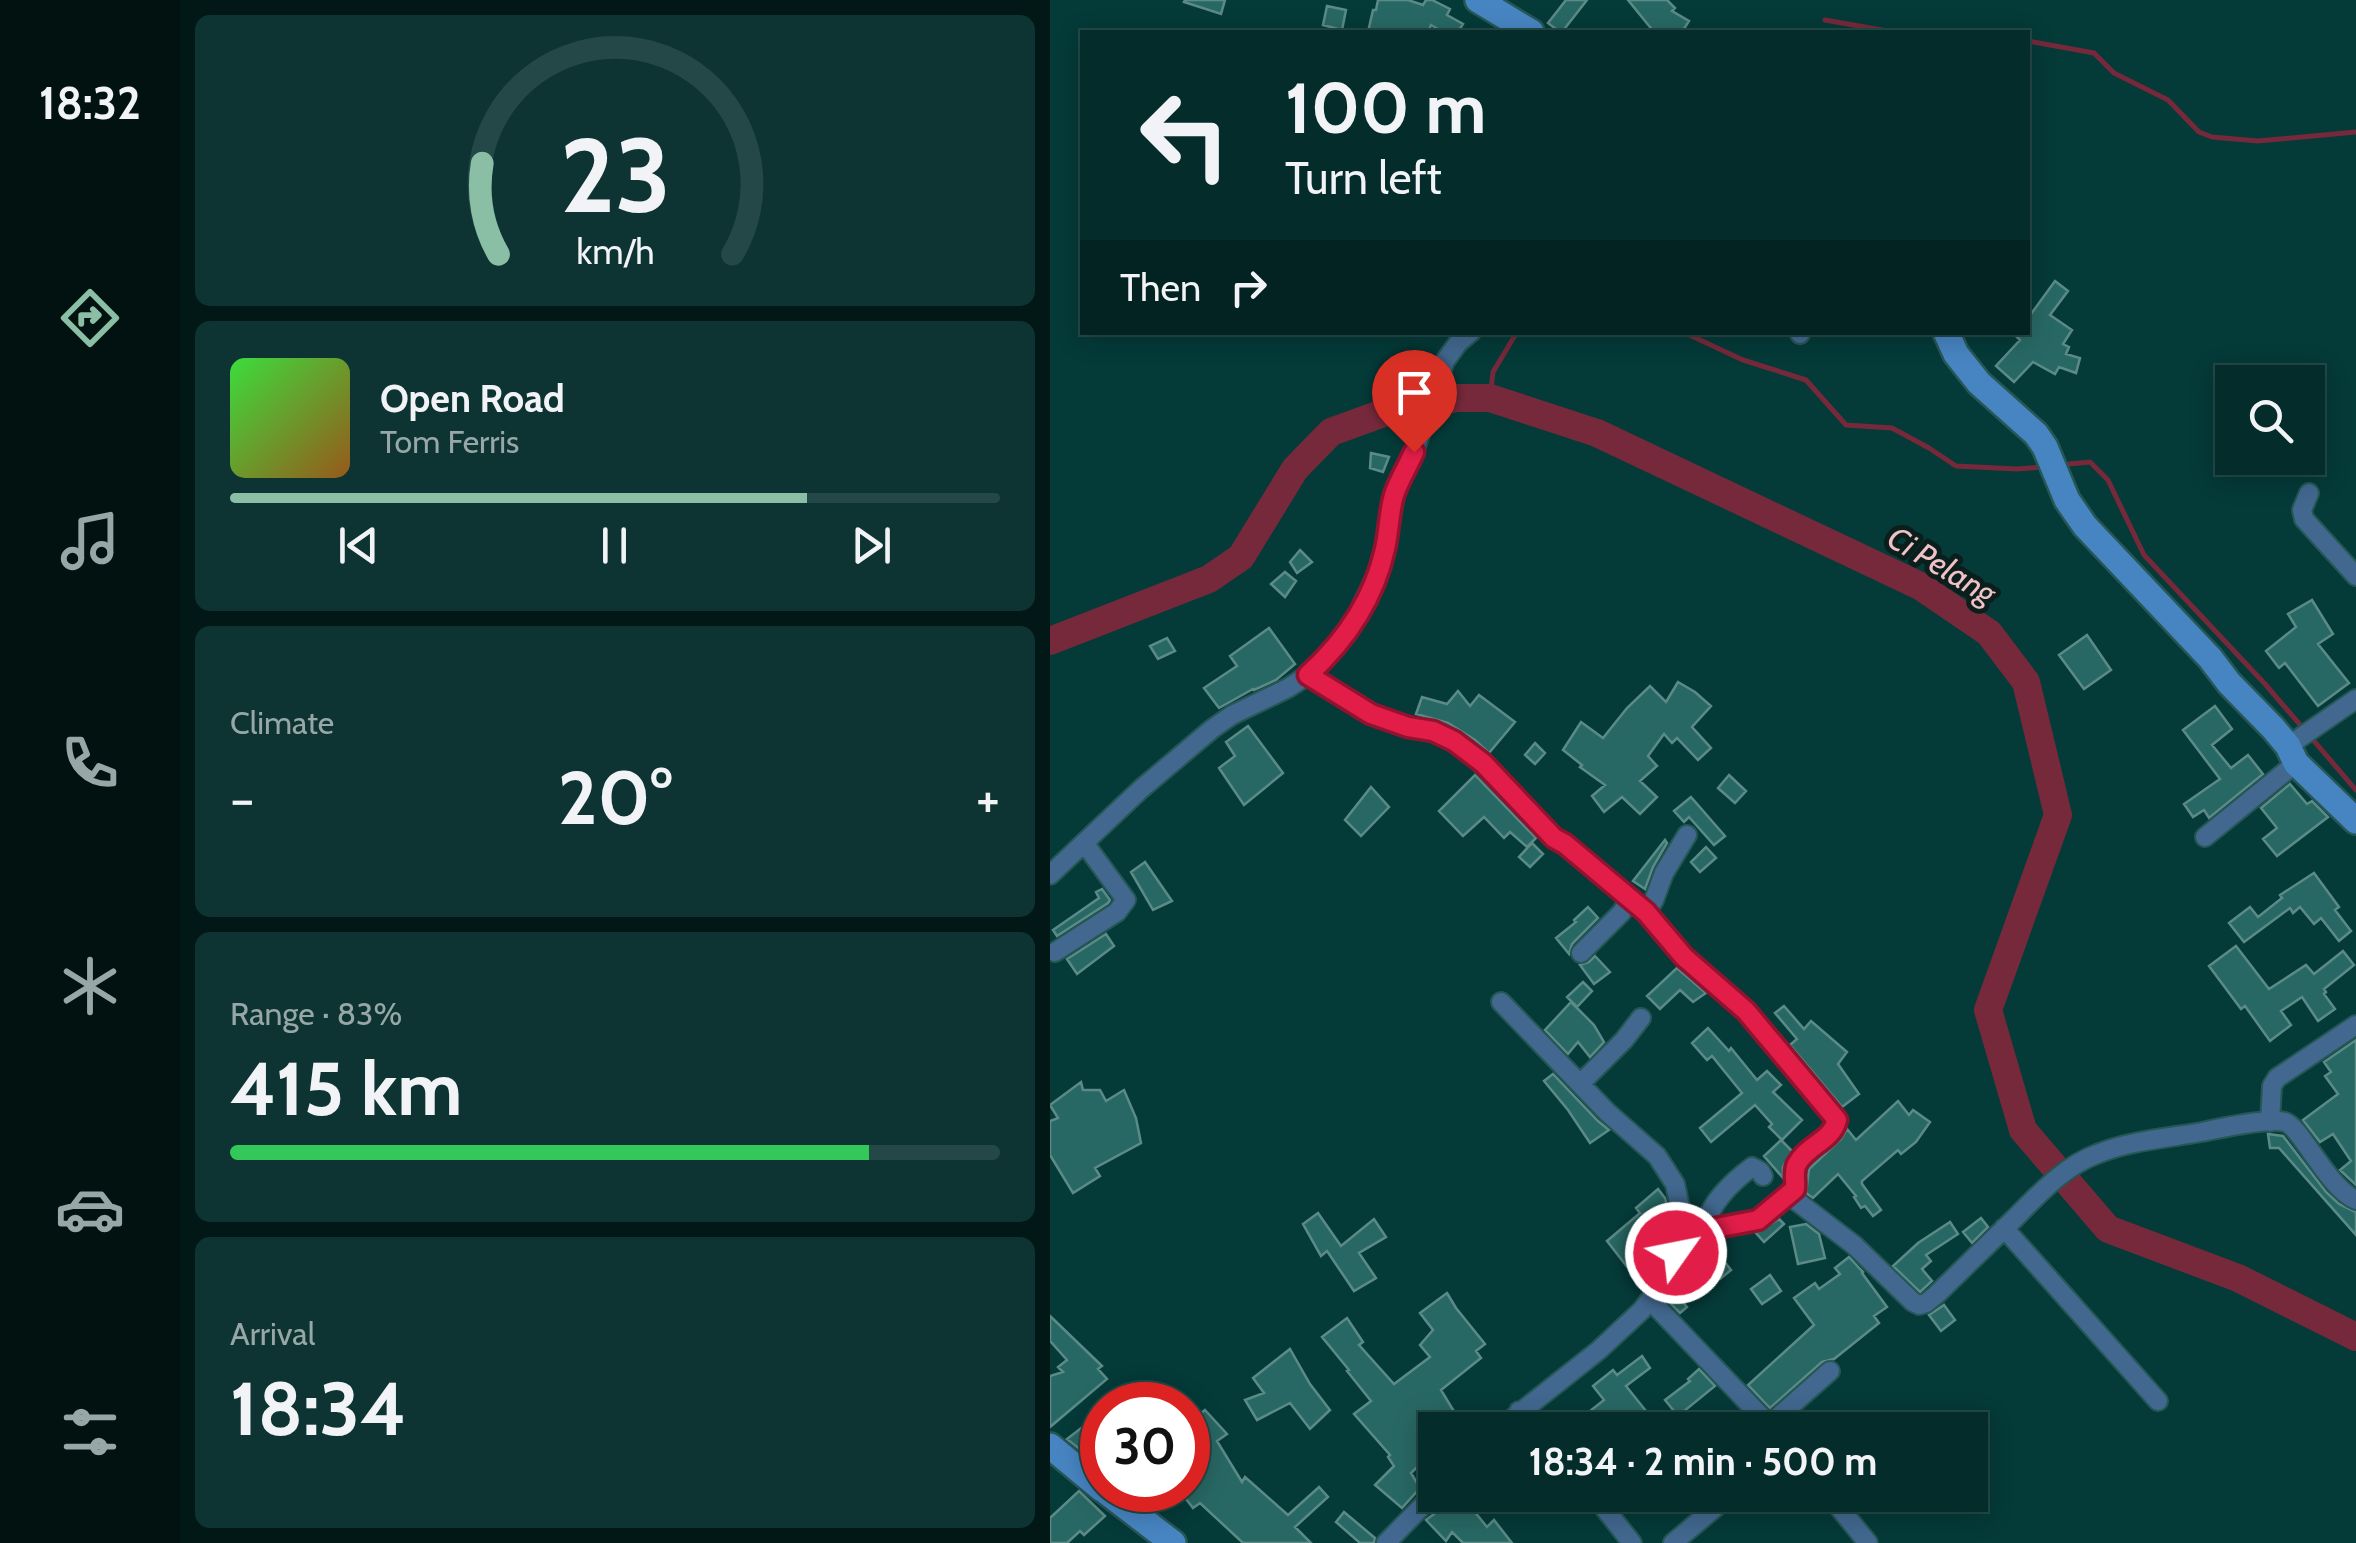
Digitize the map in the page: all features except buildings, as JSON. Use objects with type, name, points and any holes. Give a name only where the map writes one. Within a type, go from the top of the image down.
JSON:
[{"type":"street","points":[[1478,0],[1528,30]]},
{"type":"street","points":[[1050,875],[1212,729],[1308,675],[1340,642],[1366,600],[1385,553],[1395,493],[1414,452],[1444,361],[1467,335]]},
{"type":"street","points":[[1947,335],[1978,383],[2036,434],[2067,500],[2085,526],[2356,820]]},
{"type":"street","points":[[2309,492],[2302,510],[2304,519],[2356,576]]},
{"type":"street","points":[[1308,675],[1371,714],[1444,735],[1468,750],[1554,838],[1646,912],[1684,957],[1758,1023],[1837,1120],[1833,1130],[1798,1162],[1795,1189],[1790,1196],[1758,1220],[1699,1234]]},
{"type":"street","points":[[2205,837],[2320,726],[2356,699]]},
{"type":"street","points":[[1646,912],[1687,835]]},
{"type":"street","points":[[1055,952],[1118,912],[1126,900],[1085,844]]},
{"type":"street","points":[[1581,953],[1630,900]]},
{"type":"street","points":[[1501,1002],[1669,1170],[1681,1212],[1699,1234]]},
{"type":"street","points":[[1580,1084],[1641,1018]]},
{"type":"street","points":[[2270,1122],[2272,1086],[2277,1078],[2356,1025]]},
{"type":"street","points":[[1790,1196],[1854,1245],[1916,1305],[1936,1295],[2046,1187],[2099,1152],[2130,1144],[2286,1122],[2294,1127],[2330,1178],[2356,1200]]},
{"type":"street","points":[[1519,1411],[1599,1350],[1642,1310],[1668,1262],[1699,1234],[1709,1212],[1734,1180],[1752,1167],[1764,1176]]},
{"type":"street","points":[[2004,1228],[2158,1401]]},
{"type":"street","points":[[1650,1300],[1757,1412]]},
{"type":"street","points":[[1788,1412],[1830,1371]]},
{"type":"street","points":[[1050,1446],[1080,1471]]},
{"type":"street","points":[[1386,1543],[1418,1510]]},
{"type":"street","points":[[1132,1512],[1173,1543]]},
{"type":"street","points":[[1607,1512],[1632,1543]]},
{"type":"street","points":[[1673,1543],[1710,1512]]},
{"type":"street","points":[[1843,1512],[1868,1543]]},
{"type":"waterway","points":[[1825,20],[1882,30]]},
{"type":"waterway","points":[[2030,41],[2094,53],[2114,73],[2168,100],[2199,132],[2212,137],[2258,141],[2356,132]]},
{"type":"waterway","points":[[1490,398],[1493,372],[1515,335]]},
{"type":"waterway","points":[[1689,335],[1743,360],[1806,380],[1846,425],[1892,428],[1956,466],[2043,467]]},
{"type":"waterway","name":"Ci Pelang","points":[[1050,641],[1209,579],[1241,557],[1295,469],[1331,432],[1386,412],[1457,398],[1490,398],[1597,433],[1920,586],[1989,633],[2026,682],[2058,815],[1988,1010],[2023,1130],[2108,1229],[2238,1278],[2356,1337]]},
{"type":"waterway","points":[[2059,465],[2090,462],[2108,480],[2144,555],[2265,684],[2356,790]]},
{"type":"route","points":[[1414,452],[1395,493],[1385,553],[1366,600],[1340,642],[1308,675],[1371,714],[1444,735],[1468,750],[1540,825],[1646,912],[1684,957],[1746,1011],[1837,1120],[1836,1127],[1795,1166],[1796,1184],[1790,1196],[1758,1220],[1705,1230],[1676,1253]]}]
